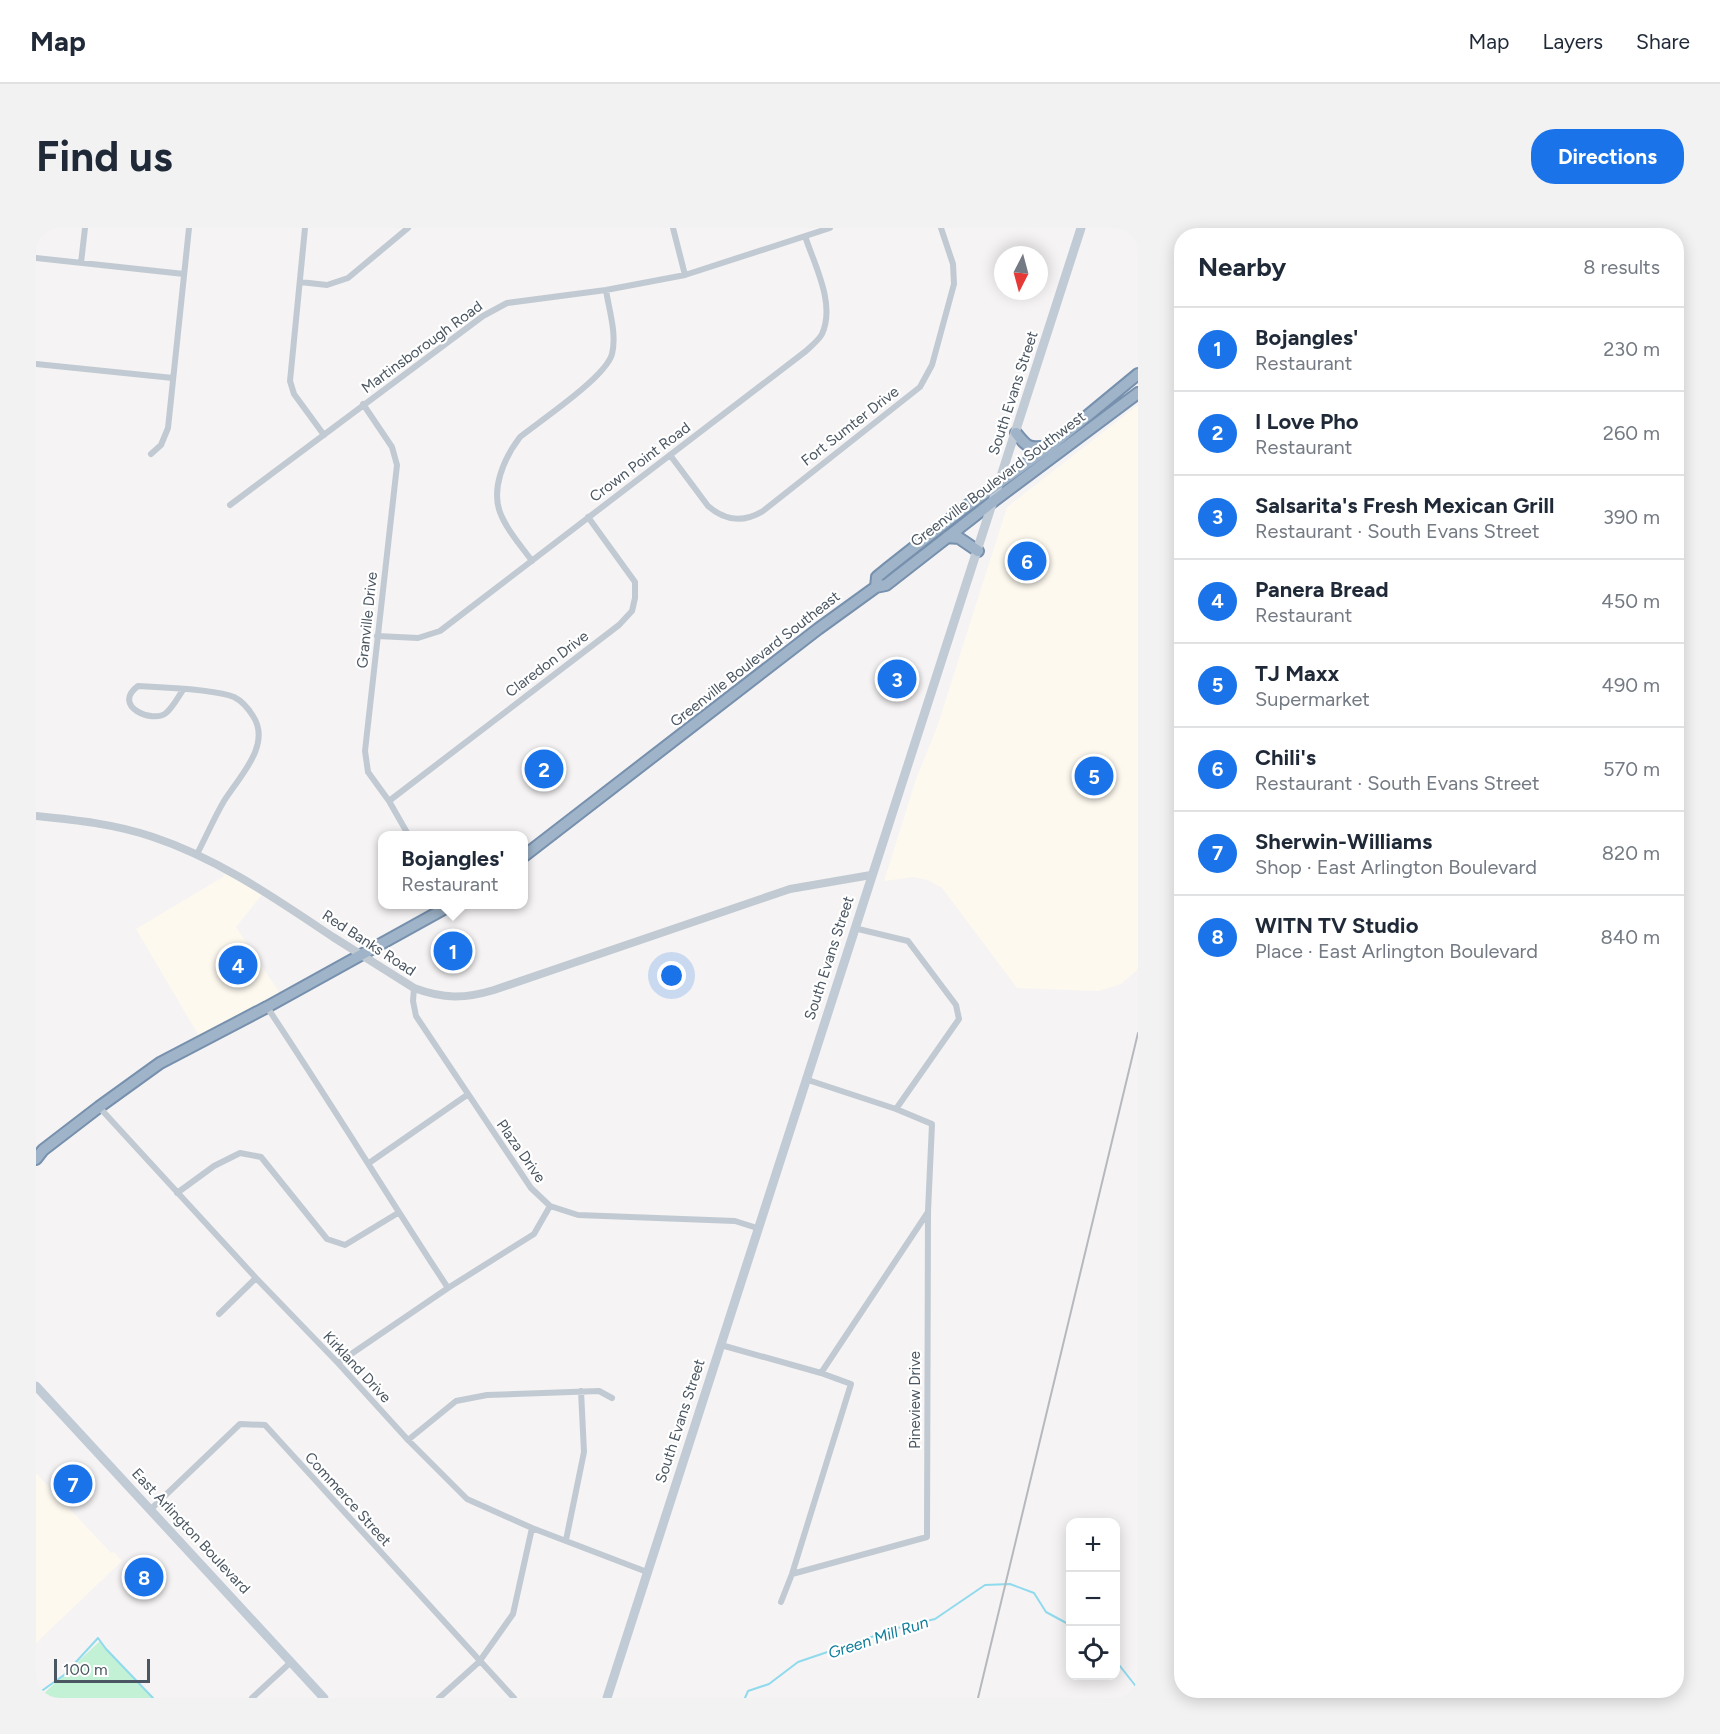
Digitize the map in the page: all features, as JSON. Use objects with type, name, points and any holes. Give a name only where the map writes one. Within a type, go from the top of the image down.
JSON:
[{"type":"highway","name":"Greenville Boulevard Southwest","points":[[999,484],[1052,445],[1138,374]]},
{"type":"highway","name":"Greenville Boulevard Southwest","points":[[876,587],[886,585],[1138,393]]},
{"type":"highway","points":[[1016,433],[1025,445],[1033,448],[1052,445]]},
{"type":"highway","name":"Greenville Boulevard Southeast","points":[[528,853],[818,628],[876,587],[877,577],[964,508],[999,484]]},
{"type":"highway","points":[[947,537],[959,538],[978,551]]},
{"type":"highway","points":[[36,1159],[43,1150],[160,1063],[267,1008],[445,909]]},
{"type":"main road","name":"South Evans Street","points":[[606,1698],[1081,228]]},
{"type":"main road","name":"East Arlington Boulevard","points":[[36,1386],[324,1698]]},
{"type":"street","points":[[81,263],[85,228]]},
{"type":"street","points":[[151,454],[161,445],[168,428],[189,228]]},
{"type":"street","points":[[305,228],[290,381],[294,394],[324,435]]},
{"type":"street","points":[[300,282],[327,285],[348,278],[408,228]]},
{"type":"street","points":[[673,228],[685,275]]},
{"type":"street","name":"Martinsborough Road","points":[[230,505],[483,316],[507,303],[606,290],[685,275],[830,228]]},
{"type":"street","name":"Fort Sumter Drive","points":[[670,455],[708,506],[727,518],[744,519],[763,511],[920,387],[932,364],[954,284],[953,264],[941,228]]},
{"type":"street","name":"Crown Point Road","points":[[377,636],[418,638],[440,631],[806,351],[822,335],[828,314],[805,236]]},
{"type":"street","points":[[36,258],[184,274]]},
{"type":"street","points":[[532,561],[501,516],[497,490],[501,471],[510,450],[520,437],[599,374],[612,356],[614,339],[606,290]]},
{"type":"street","points":[[36,364],[173,378]]},
{"type":"street","name":"Granville Drive","points":[[363,404],[392,447],[397,465],[365,751],[368,772],[406,831]]},
{"type":"street","name":"Claredon Drive","points":[[388,801],[619,625],[632,611],[635,582],[588,517]]},
{"type":"street","points":[[183,690],[166,714],[160,716],[138,712],[132,708],[130,703],[132,692],[138,686],[220,693],[244,704],[259,730],[256,751],[223,802],[197,854]]},
{"type":"street","name":"Red Banks Road","points":[[36,816],[84,820],[118,827],[152,836],[197,854],[252,884],[414,988],[450,998],[466,998],[481,994],[790,888],[871,875]]},
{"type":"street","points":[[805,1079],[896,1109],[959,1019],[956,1005],[908,941],[854,928]]},
{"type":"street","name":"Plaza Drive","points":[[414,988],[413,1002],[416,1016],[531,1188],[550,1206],[578,1215],[735,1221],[757,1228]]},
{"type":"street","points":[[267,1008],[319,1084],[398,1213],[448,1288]]},
{"type":"street","points":[[369,1163],[467,1095]]},
{"type":"street","name":"Kirkland Drive","points":[[99,1107],[408,1440],[467,1499],[532,1528],[647,1572]]},
{"type":"street","name":"Pineview Drive","points":[[792,1574],[927,1537],[928,1211],[932,1124],[896,1109]]},
{"type":"street","points":[[177,1193],[214,1166],[240,1153],[261,1157],[327,1239],[345,1245],[398,1213]]},
{"type":"street","points":[[338,1363],[448,1288],[534,1234],[550,1206]]},
{"type":"street","points":[[821,1373],[928,1211]]},
{"type":"street","points":[[219,1314],[256,1278]]},
{"type":"street","points":[[721,1345],[821,1373],[851,1384],[792,1574],[781,1602]]},
{"type":"street","points":[[408,1440],[456,1401],[487,1395],[581,1391],[599,1391],[612,1398]]},
{"type":"street","points":[[566,1540],[584,1452],[581,1391]]},
{"type":"street","name":"Commerce Street","points":[[151,1509],[240,1424],[265,1425],[514,1698]]},
{"type":"street","points":[[439,1698],[479,1662],[513,1614],[532,1528]]},
{"type":"street","points":[[252,1698],[291,1662]]},
{"type":"shaded area","points":[[1138,405],[1138,966],[1137,970],[1121,984],[1098,991],[1017,988],[942,888],[928,880],[913,877],[884,881],[916,779],[937,727],[1007,507]]},
{"type":"shaded area","points":[[227,870],[264,892],[236,927],[283,998],[202,1041],[136,929],[223,877]]},
{"type":"shaded area","points":[[36,1473],[111,1553],[114,1552],[122,1561],[36,1643]]},
{"type":"green space","points":[[100,1641],[153,1698],[39,1698]]},
{"type":"waterway","name":"Green Mill Run","points":[[745,1698],[748,1691],[769,1684],[798,1662],[898,1628],[935,1619],[985,1585],[1010,1584],[1034,1593],[1046,1612],[1066,1623]]},
{"type":"waterway","points":[[36,1695],[64,1675],[98,1638],[153,1698]]},
{"type":"waterway","name":"Green Mill Run","points":[[1120,1666],[1138,1689]]},
{"type":"railway","points":[[978,1698],[1138,1033]]},
{"type":"place","name":"Chili's","points":[[1027,561]]},
{"type":"place","name":"Salsarita's Fresh Mexican Grill","points":[[897,679]]},
{"type":"place","name":"I Love Pho","points":[[544,769]]},
{"type":"place","name":"TJ Maxx","points":[[1094,776]]},
{"type":"place","name":"Bojangles'","points":[[453,951]]},
{"type":"place","name":"Panera Bread","points":[[238,965]]},
{"type":"place","name":"Sherwin-Williams","points":[[73,1484]]},
{"type":"place","name":"WITN TV Studio","points":[[144,1577]]}]
